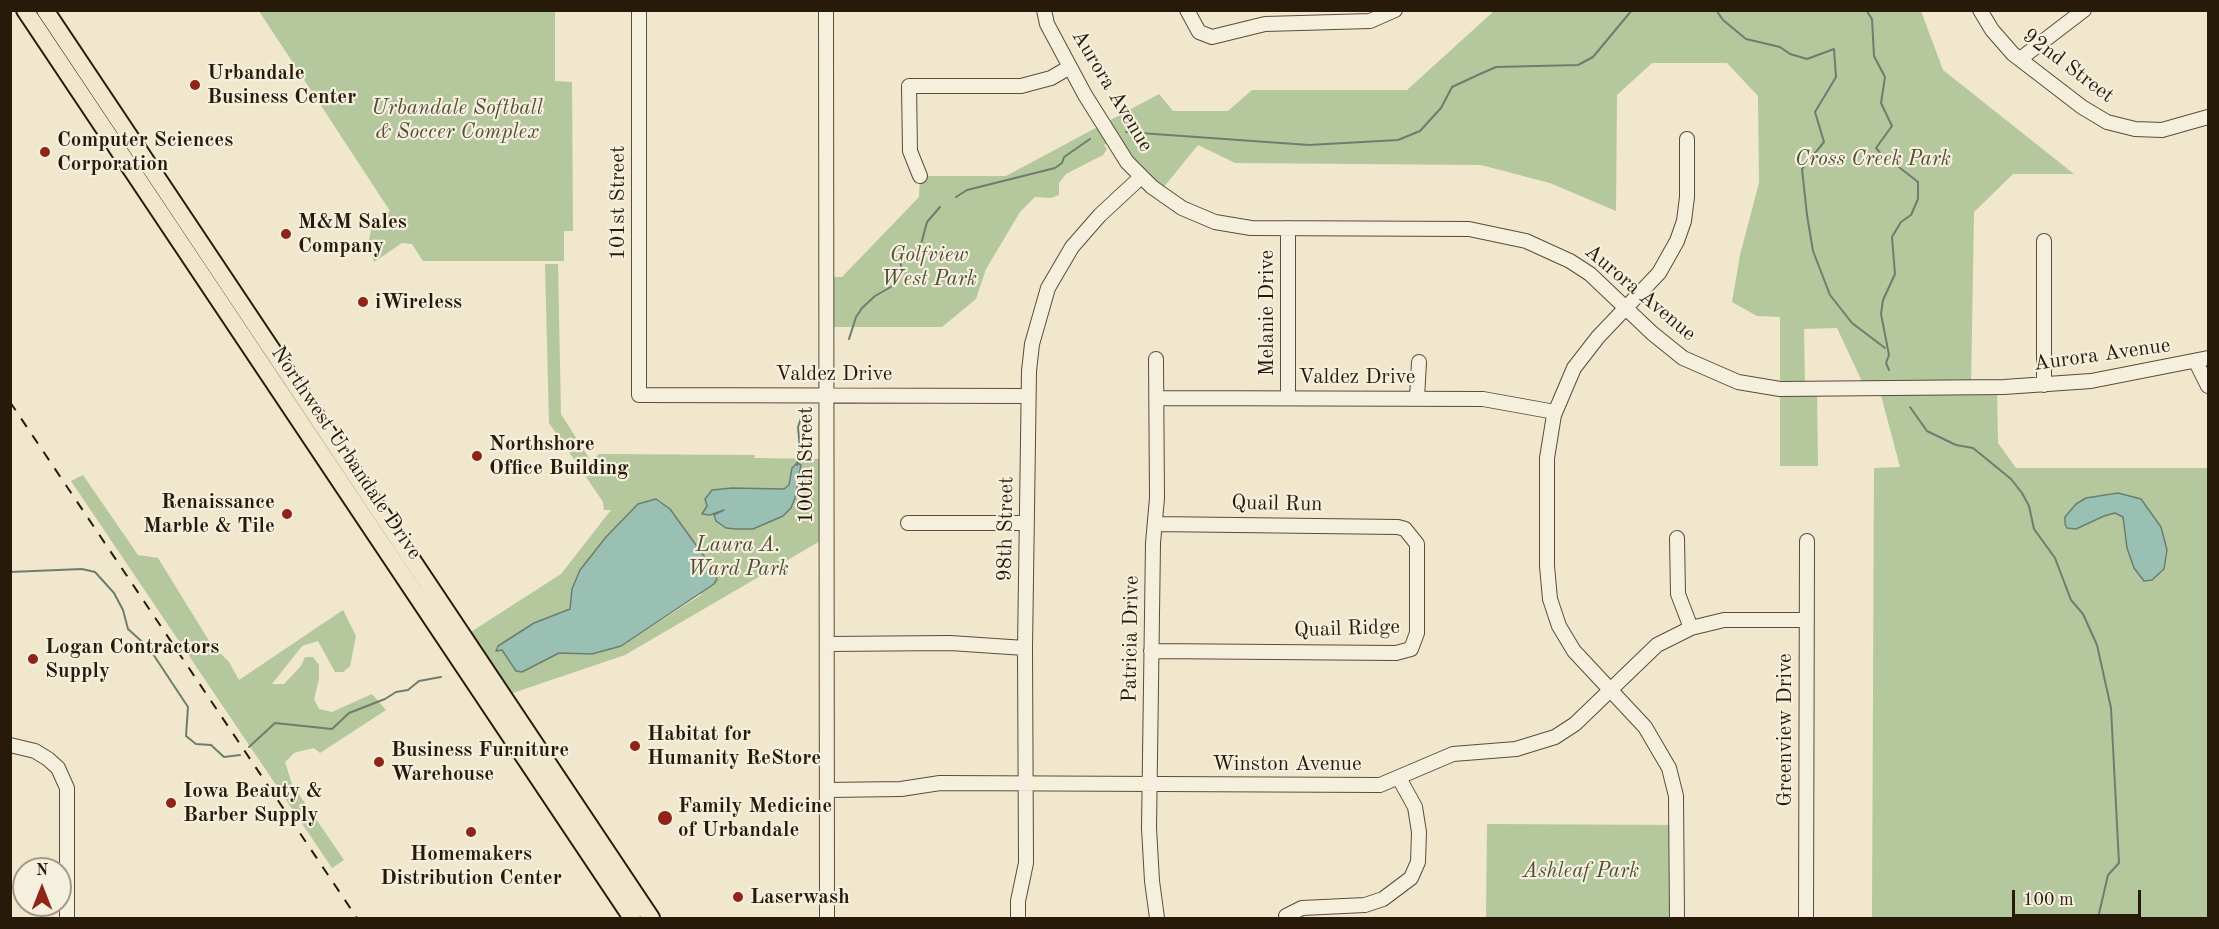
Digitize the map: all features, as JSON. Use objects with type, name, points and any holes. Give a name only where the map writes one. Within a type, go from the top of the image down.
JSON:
[{"type":"main road","name":"Northwest Urbandale Drive","points":[[25,10],[632,918]]},
{"type":"main road","name":"Northwest Urbandale Drive","points":[[45,10],[651,918]]},
{"type":"street","name":"101st Street","points":[[639,10],[639,394]]},
{"type":"street","name":"100th Street","points":[[826,10],[827,918]]},
{"type":"street","name":"Aurora Avenue","points":[[1044,10],[1047,24],[1070,67],[1122,154],[1141,177],[1182,208],[1215,222],[1251,228],[1446,228],[1490,231],[1526,241],[1570,261],[1590,274],[1652,333],[1683,358],[1738,382],[1770,388],[2044,385],[2113,378],[2202,360]]},
{"type":"street","points":[[1187,10],[1198,32],[1206,37],[1265,24],[1370,21],[1395,10]]},
{"type":"street","name":"92nd Street","points":[[1980,10],[1996,36],[2020,59],[2082,107],[2107,122],[2149,130],[2182,126],[2208,117]]},
{"type":"street","points":[[2020,59],[2084,10]]},
{"type":"street","points":[[920,176],[910,151],[909,86],[1021,86],[1052,78],[1070,67]]},
{"type":"street","points":[[1677,918],[1676,796],[1669,768],[1645,727],[1574,651],[1559,626],[1550,599],[1547,458],[1555,412],[1574,368],[1598,337],[1659,273],[1672,250],[1684,221],[1687,139]]},
{"type":"street","name":"98th Street","points":[[1018,918],[1018,901],[1026,863],[1025,648],[1028,396],[1032,344],[1040,310],[1053,278],[1087,229],[1141,177]]},
{"type":"street","name":"Melanie Drive","points":[[1288,228],[1288,398]]},
{"type":"street","points":[[2044,241],[2044,385]]},
{"type":"street","name":"Patricia Drive","points":[[1156,359],[1149,783],[1152,881],[1157,918]]},
{"type":"street","points":[[2202,360],[2208,386]]},
{"type":"street","points":[[1417,398],[1419,362]]},
{"type":"street","name":"Valdez Drive","points":[[639,394],[1028,396]]},
{"type":"street","name":"Valdez Drive","points":[[1157,398],[1483,399],[1555,412]]},
{"type":"street","points":[[908,523],[1027,523]]},
{"type":"street","name":"Quail Run","points":[[1155,524],[1398,526]]},
{"type":"street","name":"Quail Ridge","points":[[1151,651],[1404,652],[1416,640],[1418,544],[1409,532],[1398,526]]},
{"type":"street","points":[[1677,538],[1678,594],[1691,628]]},
{"type":"street","name":"Greenview Drive","points":[[1806,918],[1807,541]]},
{"type":"street","name":"Winston Avenue","points":[[827,790],[901,789],[940,783],[1363,786],[1380,784],[1431,761],[1453,754],[1516,749],[1555,737],[1575,724],[1657,645],[1691,628],[1724,620],[1806,620]]},
{"type":"street","points":[[827,644],[950,643],[1025,648]]},
{"type":"street","points":[[10,745],[35,751],[48,759],[58,768],[67,788],[67,918]]},
{"type":"street","points":[[1286,916],[1302,908],[1365,904],[1383,898],[1411,878],[1418,862],[1419,832],[1415,807],[1399,777]]},
{"type":"green space","name":"Urbandale Softball & Soccer Complex","points":[[259,11],[555,11],[555,81],[572,82],[573,231],[564,231],[564,261],[423,261],[412,244],[402,243],[374,262],[368,244],[372,226],[390,211]]},
{"type":"green space","points":[[1494,11],[1921,11],[1943,70],[2074,174],[2013,174],[1974,212],[1971,388],[1997,388],[1998,443],[2016,468],[2208,468],[2208,918],[1872,918],[1874,468],[1900,467],[1879,388],[1865,388],[1837,328],[1804,329],[1805,388],[1817,388],[1818,466],[1780,466],[1780,317],[1757,316],[1732,302],[1740,255],[1759,183],[1758,96],[1727,63],[1652,63],[1617,95],[1616,211],[1550,183],[1481,165],[1235,163],[1198,145],[1159,193],[1113,140],[1104,145],[1107,149],[1103,155],[1066,174],[1059,183],[1059,195],[1051,198],[1035,197],[1020,212],[986,269],[976,299],[942,327],[827,327],[827,277],[842,277],[919,197],[920,176],[1006,176],[1159,94],[1173,111],[1228,111],[1252,90],[1407,90]]},
{"type":"green space","points":[[545,264],[558,264],[561,414],[589,458],[580,468],[549,423]]},
{"type":"green space","name":"Laura A. Ward Park","points":[[599,454],[755,455],[754,458],[827,459],[827,537],[625,655],[501,697],[463,637],[561,574],[611,510],[604,510],[603,502],[582,471]],"holes":[[[793,465],[801,465],[793,505],[783,516],[753,529],[736,529],[720,523],[720,514],[724,510],[703,513],[717,490],[785,489],[789,485]],[[656,499],[670,509],[709,563],[701,595],[621,646],[592,654],[559,653],[522,672],[513,668],[502,646],[534,623],[570,609],[572,589],[580,570],[606,537],[638,504]]]},
{"type":"green space","points":[[83,475],[138,555],[158,558],[211,644],[229,662],[239,680],[343,610],[356,636],[350,666],[343,672],[335,672],[318,641],[302,646],[272,684],[284,684],[301,666],[305,657],[313,657],[319,665],[319,679],[314,699],[319,709],[332,712],[372,694],[386,710],[320,753],[314,748],[301,751],[294,753],[285,762],[292,784],[344,860],[332,868],[71,481]]},
{"type":"green space","name":"Ashleaf Park","points":[[1487,824],[1677,825],[1677,918],[1486,918]]},
{"type":"water","points":[[797,463],[801,465],[795,498],[791,508],[783,516],[753,529],[736,529],[726,528],[716,521],[714,515],[724,510],[710,515],[702,514],[707,506],[705,499],[712,490],[784,489],[789,485],[792,468]]},
{"type":"water","points":[[2118,493],[2141,499],[2161,527],[2167,550],[2164,569],[2152,580],[2144,581],[2134,568],[2127,548],[2123,517],[2115,513],[2076,529],[2067,528],[2065,524],[2065,517],[2076,504],[2086,498]]},
{"type":"water","points":[[656,499],[670,509],[709,563],[717,579],[714,584],[621,646],[592,654],[559,653],[522,672],[516,671],[502,650],[496,651],[498,646],[534,623],[570,609],[572,589],[580,570],[606,537],[638,504]]},
{"type":"waterway","points":[[1126,132],[1309,145],[1398,140],[1420,131],[1441,108],[1452,87],[1496,67],[1578,65],[1593,57],[1632,10]]},
{"type":"waterway","points":[[1716,10],[1723,20],[1746,39],[1780,47],[1790,54],[1807,59],[1834,49],[1836,77],[1815,112],[1824,142],[1802,169],[1813,251],[1830,295],[1852,323],[1885,348]]},
{"type":"waterway","points":[[1866,10],[1872,19],[1874,56],[1885,77],[1881,103],[1892,126],[1876,148],[1889,163],[1895,164],[1918,182],[1918,199],[1911,215],[1901,222],[1892,237],[1895,274],[1883,300],[1881,314],[1889,355],[1886,363],[1889,370]]},
{"type":"waterway","points":[[956,197],[967,190],[1055,168],[1062,163],[1064,157],[1090,139]]},
{"type":"waterway","points":[[849,339],[856,317],[862,308],[875,296],[896,284],[901,275],[901,260],[920,248],[927,222],[940,207]]},
{"type":"waterway","points":[[1910,407],[1927,431],[1956,445],[1973,448],[2011,479],[2029,506],[2034,529],[2055,558],[2071,600],[2083,614],[2097,645],[2111,708],[2119,863],[2108,875],[2098,918]]},
{"type":"waterway","points":[[797,465],[800,449],[798,427],[801,418]]},
{"type":"waterway","points":[[10,572],[82,569],[95,572],[114,593],[123,610],[128,629],[149,648],[188,707],[186,736],[196,744],[211,745],[224,757],[240,755]]},
{"type":"waterway","points":[[249,747],[275,723],[332,729],[349,713],[385,699],[396,692],[408,690],[419,681],[441,677]]},
{"type":"railway","points":[[10,402],[357,918]]},
{"type":"place","name":"Urbandale Business Center","points":[[195,85]]},
{"type":"place","name":"Computer Sciences Corporation","points":[[45,152]]},
{"type":"place","name":"M&M Sales Company","points":[[286,234]]},
{"type":"place","name":"iWireless","points":[[363,302]]},
{"type":"place","name":"Northshore Office Building","points":[[477,456]]},
{"type":"place","name":"Renaissance Marble & Tile","points":[[287,514]]},
{"type":"place","name":"Logan Contractors Supply","points":[[33,659]]},
{"type":"place","name":"Habitat for Humanity ReStore","points":[[635,746]]},
{"type":"place","name":"Business Furniture Warehouse","points":[[379,762]]},
{"type":"place","name":"Iowa Beauty & Barber Supply","points":[[171,803]]},
{"type":"place","name":"Family Medicine of Urbandale","points":[[665,818]]},
{"type":"place","name":"Homemakers Distribution Center","points":[[471,832]]},
{"type":"place","name":"Laserwash","points":[[738,897]]},
{"type":"park label","name":"Cross Creek Park","points":[[1873,159]]},
{"type":"park label","name":"Golfview West Park","points":[[929,267]]}]
